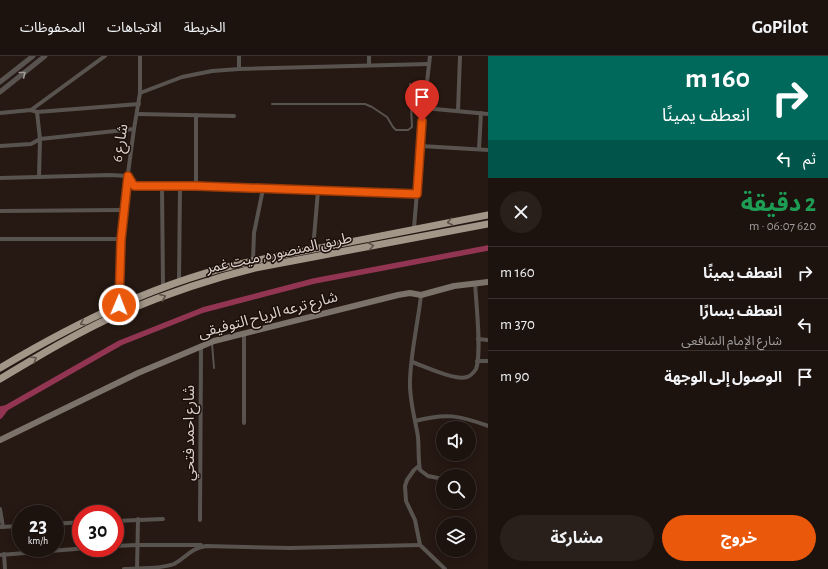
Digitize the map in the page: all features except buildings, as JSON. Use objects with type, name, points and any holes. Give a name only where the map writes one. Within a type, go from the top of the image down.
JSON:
[{"type":"highway","name":"طريق المنصوره, ميت غمر","points":[[0,368],[37,346],[119,305],[163,287],[234,264],[414,228],[488,215]]},
{"type":"highway","name":"طريق المنصوره, ميت غمر","points":[[0,379],[40,355],[122,313],[197,284],[255,268],[488,224]]},
{"type":"highway","points":[[119,305],[122,313]]},
{"type":"main road","name":"شارع ترعه الرياح التوفيقى","points":[[0,440],[138,373],[212,342],[398,294],[410,293],[421,295],[454,286],[488,282]]},
{"type":"street","points":[[0,82],[33,56]]},
{"type":"street","points":[[0,92],[45,56]]},
{"type":"street","points":[[31,110],[106,56]]},
{"type":"street","name":"شارع 6","points":[[119,305],[123,210],[134,129],[139,104],[140,56]]},
{"type":"street","points":[[239,56],[239,69]]},
{"type":"street","points":[[369,56],[369,66]]},
{"type":"street","points":[[414,228],[424,102],[430,56]]},
{"type":"street","points":[[458,111],[460,56]]},
{"type":"street","points":[[140,93],[182,77],[212,71],[429,64]]},
{"type":"street","points":[[0,113],[31,110],[36,112],[139,104]]},
{"type":"street","points":[[424,108],[488,114]]},
{"type":"street","points":[[36,112],[40,139],[39,177]]},
{"type":"street","points":[[479,149],[481,113]]},
{"type":"street","points":[[137,114],[234,116]]},
{"type":"street","points":[[196,115],[196,186]]},
{"type":"street","points":[[0,146],[31,144],[40,139],[134,129]]},
{"type":"street","points":[[421,146],[488,150]]},
{"type":"street","points":[[0,178],[110,174],[128,176],[134,186],[196,186],[417,194]]},
{"type":"street","points":[[162,186],[163,287]]},
{"type":"street","points":[[179,282],[180,186]]},
{"type":"street","points":[[253,260],[254,233],[263,189]]},
{"type":"street","points":[[313,249],[318,191]]},
{"type":"street","points":[[0,211],[123,210]]},
{"type":"street","points":[[0,239],[121,240]]},
{"type":"street","points":[[412,362],[446,375],[461,378],[467,377],[473,373],[476,369],[478,361],[475,283]]},
{"type":"street","points":[[421,295],[410,380],[410,395],[419,446],[420,470],[424,474],[436,477]]},
{"type":"street","points":[[244,333],[244,422]]},
{"type":"street","points":[[478,339],[488,340]]},
{"type":"street","name":"شارع احمد فتحي","points":[[200,520],[201,346]]},
{"type":"street","points":[[478,361],[488,361]]},
{"type":"street","points":[[415,421],[430,417],[453,416],[488,426]]},
{"type":"street","points":[[419,466],[407,480],[405,494],[406,501],[415,520],[420,545],[444,569]]},
{"type":"street","points":[[0,509],[1,527],[12,526]]},
{"type":"street","points":[[137,569],[138,519]]},
{"type":"street","points":[[124,520],[163,519]]},
{"type":"street","points":[[124,546],[290,548],[420,545]]},
{"type":"street","points":[[124,569],[137,569],[172,564],[195,549],[206,546]]},
{"type":"street","points":[[5,569],[2,555],[72,549]]},
{"type":"lane","points":[[272,104],[367,104],[387,117],[394,128],[398,130],[410,130],[412,127],[410,84]]},
{"type":"lane","points":[[411,101],[424,102]]},
{"type":"lane","points":[[212,342],[214,368]]},
{"type":"waterway","points":[[0,409],[6,408],[120,343],[203,310],[314,281],[488,248]]},
{"type":"waterway","points":[[0,416],[6,408]]},
{"type":"route","points":[[119,305],[121,240],[124,200],[128,176],[134,186],[196,186],[417,194],[422,121]]}]
